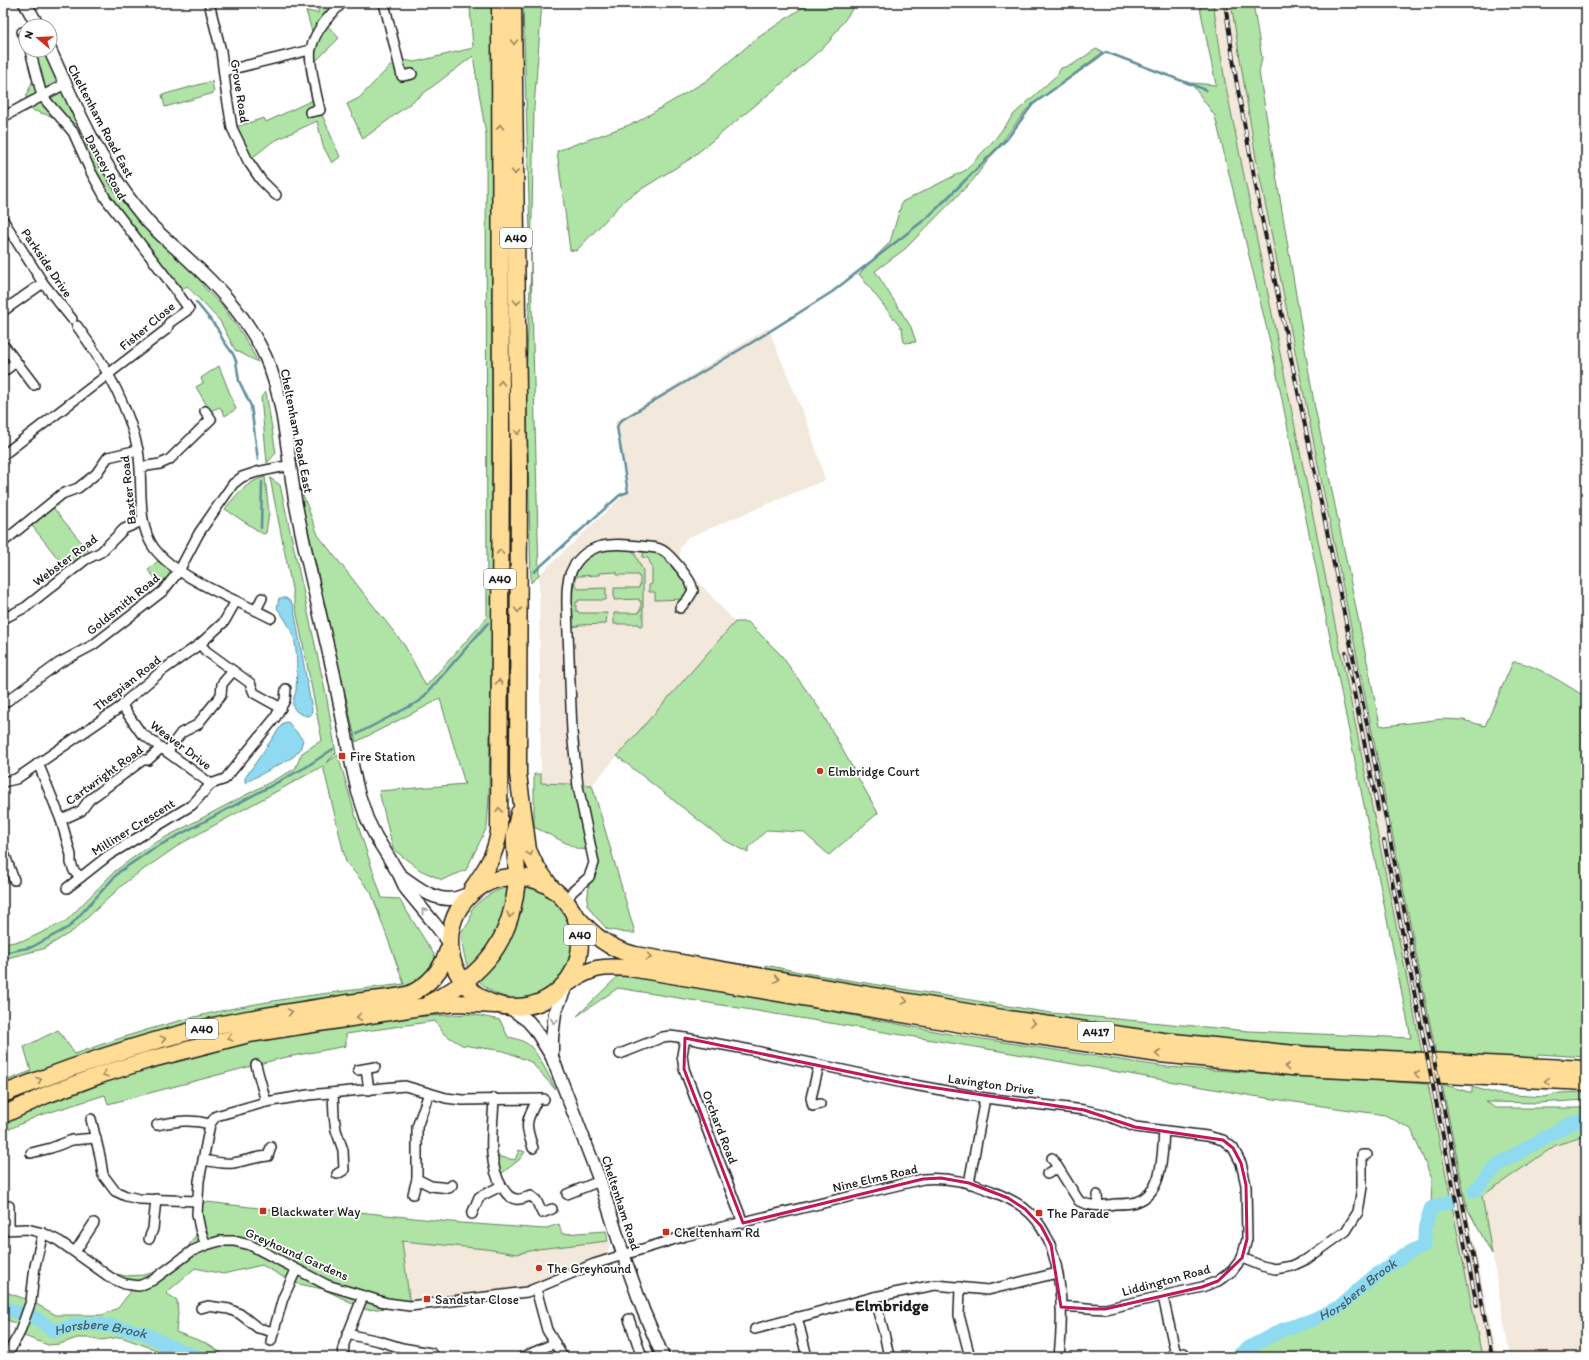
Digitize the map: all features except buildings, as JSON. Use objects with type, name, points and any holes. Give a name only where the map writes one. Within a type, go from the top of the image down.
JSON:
[{"type":"highway","name":"A40","points":[[3,1094],[93,1060],[141,1045],[203,1029],[326,1006],[409,994],[429,982],[437,973],[445,960],[452,920],[458,906],[491,862],[496,848],[499,832],[501,444],[500,3]]},
{"type":"highway","name":"A40","points":[[3,1115],[46,1096],[107,1073],[148,1060],[242,1035],[421,1007],[457,1003],[526,1006],[544,1000],[567,985],[574,973],[580,951],[580,933],[576,916],[566,902],[553,890],[535,865],[528,850],[518,774],[519,473],[513,3]]},
{"type":"highway","name":"A40","points":[[421,1007],[452,991],[465,981],[485,963],[498,944],[509,920],[513,904],[516,877],[515,834],[522,801]]},
{"type":"highway","name":"A40","points":[[469,892],[500,878],[516,877],[534,881],[553,890]]},
{"type":"highway","name":"A417","points":[[576,916],[590,931],[606,943],[618,950],[635,955],[1065,1028],[1163,1041],[1298,1054],[1586,1069]]},
{"type":"highway","points":[[448,946],[465,981],[478,994],[502,1006]]},
{"type":"highway","name":"A417","points":[[567,985],[585,973],[596,968],[630,968],[1002,1031],[1159,1054],[1302,1068],[1586,1082]]},
{"type":"main road","points":[[26,3],[34,18]]},
{"type":"main road","name":"Cheltenham Road East","points":[[54,58],[103,159],[122,190],[149,224],[205,275],[225,296],[259,343],[270,366],[277,388],[299,516],[358,792],[367,819],[406,889],[434,923],[448,946]]},
{"type":"main road","name":"Cheltenham Road East","points":[[399,874],[423,892],[437,898],[446,900],[457,899],[469,892]]},
{"type":"main road","name":"Cheltenham Road","points":[[552,1057],[552,1038],[555,1013],[567,985]]},
{"type":"main road","name":"Cheltenham Road","points":[[502,1006],[528,1021],[552,1057],[600,1181],[623,1254],[643,1310],[663,1357]]},
{"type":"street","name":"Grove Road","points":[[210,3],[221,51],[232,128],[248,160],[261,180],[276,195]]},
{"type":"street","points":[[310,112],[320,110],[310,50],[314,38],[324,22],[342,3]]},
{"type":"street","points":[[384,3],[402,76],[412,74]]},
{"type":"street","points":[[224,71],[310,50]]},
{"type":"street","name":"Dancey Road","points":[[32,58],[42,96],[73,132],[91,172],[106,199],[178,292]]},
{"type":"street","points":[[3,117],[65,84]]},
{"type":"street","name":"Parkside Drive","points":[[3,220],[43,283],[93,348],[110,374]]},
{"type":"street","points":[[3,311],[43,283]]},
{"type":"street","name":"Fisher Close","points":[[110,374],[167,330],[169,323],[188,309],[178,292]]},
{"type":"street","points":[[5,348],[34,385]]},
{"type":"street","points":[[3,372],[16,362]]},
{"type":"street","points":[[3,455],[110,374]]},
{"type":"street","name":"Baxter Road","points":[[110,374],[128,414],[138,450],[141,467],[142,521],[153,547],[162,557],[179,571]]},
{"type":"street","points":[[141,467],[160,464],[169,460],[210,419],[205,411]]},
{"type":"street","points":[[3,542],[62,494],[78,488],[96,474],[108,457],[138,450]]},
{"type":"street","name":"Goldsmith Road","points":[[3,704],[59,663],[93,645],[162,591],[174,579],[199,533],[233,484],[242,477],[257,472],[291,465]]},
{"type":"street","name":"Webster Road","points":[[3,619],[26,607],[85,560],[101,552],[124,529],[142,521]]},
{"type":"street","points":[[566,902],[572,892],[589,877],[594,863],[578,786],[572,732],[567,608],[569,576],[582,556],[593,548],[609,544],[620,544],[661,549],[667,553],[690,583],[693,591],[680,608]]},
{"type":"street","points":[[179,571],[271,618]]},
{"type":"street","points":[[256,610],[262,598]]},
{"type":"street","name":"Thespian Road","points":[[3,782],[16,779],[122,706],[127,700],[163,670],[200,644],[224,622],[236,601]]},
{"type":"street","points":[[200,644],[206,651],[250,683],[254,693],[281,708],[285,700],[286,689]]},
{"type":"street","name":"Cartwright Road","points":[[61,820],[81,811],[89,800],[143,760],[148,760],[164,750],[181,733],[197,725],[221,695],[222,684],[233,671]]},
{"type":"street","name":"Weaver Drive","points":[[122,706],[141,733],[211,784]]},
{"type":"street","name":"Milliner Crescent","points":[[38,763],[61,820],[74,871],[81,877],[109,855],[192,805],[211,784],[225,779],[281,708]]},
{"type":"street","points":[[3,850],[14,880]]},
{"type":"street","points":[[67,888],[81,877]]},
{"type":"street","name":"Lavington Drive","points":[[620,1054],[629,1046],[663,1037],[670,1036],[685,1038],[751,1050],[903,1083],[985,1098],[1084,1110],[1103,1114],[1135,1127],[1207,1136],[1222,1140],[1233,1148],[1241,1163],[1246,1186],[1247,1239],[1242,1258]]},
{"type":"street","name":"Orchard Road","points":[[685,1038],[682,1055],[684,1069],[742,1223]]},
{"type":"street","points":[[256,1065],[264,1076],[266,1102]]},
{"type":"street","points":[[813,1106],[811,1098],[819,1065]]},
{"type":"street","points":[[366,1069],[369,1090]]},
{"type":"street","points":[[206,1245],[200,1229],[197,1214],[199,1181],[210,1124],[216,1116],[266,1102],[308,1094],[405,1086],[428,1093],[462,1100],[494,1098],[541,1099],[528,1117],[526,1124],[534,1148]]},
{"type":"street","points":[[332,1093],[335,1123],[343,1150],[344,1174]]},
{"type":"street","points":[[413,1194],[417,1179],[417,1127],[428,1093]]},
{"type":"street","points":[[494,1098],[494,1123],[491,1145],[492,1159],[502,1186],[511,1198],[517,1200],[531,1196],[536,1200],[542,1213],[552,1210]]},
{"type":"street","points":[[969,1182],[985,1098]]},
{"type":"street","points":[[91,1119],[103,1175],[115,1191],[126,1196],[140,1199],[198,1201]]},
{"type":"street","points":[[157,1125],[169,1127],[180,1120],[196,1120],[210,1124]]},
{"type":"street","points":[[1052,1158],[1078,1201],[1091,1206],[1136,1202],[1150,1193],[1156,1183],[1160,1170],[1164,1131]]},
{"type":"street","points":[[37,1154],[72,1140],[96,1138]]},
{"type":"street","points":[[204,1160],[216,1163],[232,1163],[253,1157],[270,1160],[271,1147]]},
{"type":"street","points":[[1242,1258],[1262,1266],[1275,1269],[1292,1266],[1307,1259],[1346,1231],[1358,1212],[1362,1187],[1361,1155]]},
{"type":"street","points":[[1047,1174],[1058,1168]]},
{"type":"street","name":"Nine Elms Road","points":[[623,1254],[685,1236],[924,1179],[941,1178],[969,1182],[1008,1198],[1025,1209],[1041,1226],[1048,1238],[1057,1273],[1061,1307],[1062,1331],[1059,1357]]},
{"type":"street","points":[[417,1179],[431,1186],[449,1188],[452,1185]]},
{"type":"street","points":[[574,1194],[600,1181]]},
{"type":"street","points":[[472,1214],[480,1197],[502,1186]]},
{"type":"street","points":[[1097,1195],[1098,1205]]},
{"type":"street","points":[[149,1239],[157,1230],[156,1199]]},
{"type":"street","points":[[6,1229],[10,1205]]},
{"type":"street","points":[[75,1252],[94,1223]]},
{"type":"street","name":"Greyhound Gardens","points":[[6,1229],[27,1229],[43,1233],[59,1241],[112,1278],[125,1284],[139,1286],[153,1280],[192,1251],[220,1241],[234,1241],[250,1245],[296,1270],[327,1284],[387,1303],[410,1306],[513,1294],[536,1289],[580,1269],[623,1254]]},
{"type":"street","points":[[6,1357],[19,1334],[31,1301],[35,1266],[43,1233]]},
{"type":"street","name":"Liddington Road","points":[[1061,1307],[1073,1306],[1091,1309],[1105,1309],[1202,1287],[1218,1281],[1232,1271],[1242,1258]]},
{"type":"street","points":[[206,1304],[229,1309],[240,1314],[258,1328],[273,1336],[283,1298],[296,1270]]},
{"type":"street","points":[[755,1329],[935,1280],[960,1287],[988,1290],[1057,1273]]},
{"type":"street","points":[[960,1287],[959,1315],[970,1357]]},
{"type":"street","points":[[536,1289],[547,1330],[562,1357]]},
{"type":"street","points":[[341,1354],[347,1334],[363,1296]]},
{"type":"street","points":[[874,1297],[884,1333],[888,1357]]},
{"type":"street","points":[[1162,1297],[1177,1354]]},
{"type":"street","points":[[797,1317],[807,1357]]},
{"type":"street","points":[[628,1324],[642,1357]]},
{"type":"street","points":[[347,1334],[402,1348],[433,1352]]},
{"type":"street","points":[[523,1357],[554,1343]]},
{"type":"highlighted area","points":[[685,1038],[903,1083],[1084,1110],[1135,1127],[1223,1140],[1233,1148],[1241,1163],[1246,1185],[1247,1239],[1242,1258],[1218,1281],[1202,1287],[1105,1309],[1061,1307],[1051,1245],[1041,1226],[1025,1209],[1008,1198],[969,1183],[941,1178],[923,1179],[743,1223],[684,1069]]},
{"type":"shaded area","points":[[1213,3],[1231,3],[1256,158],[1497,1357],[1482,1357],[1377,828],[1225,82]]},
{"type":"shaded area","points":[[768,328],[810,430],[825,480],[687,538],[680,548],[680,562],[735,622],[592,785],[541,783],[539,575],[630,489],[615,422]]},
{"type":"shaded area","points":[[1586,1136],[1586,1357],[1510,1357],[1482,1196],[1556,1145]]},
{"type":"shaded area","points":[[402,1241],[486,1249],[517,1254],[538,1249],[608,1241],[611,1243],[608,1250],[610,1260],[536,1289],[410,1306]]},
{"type":"green space","points":[[318,3],[342,3],[324,22],[339,38],[312,65],[314,38],[306,11],[318,13]]},
{"type":"green space","points":[[455,3],[492,3],[492,602],[489,797],[487,827],[466,870],[442,880],[420,870],[393,849],[379,791],[465,784],[440,699],[356,742],[296,476],[318,535],[405,646],[426,686],[487,618],[486,135],[473,56],[363,139],[347,104],[359,98],[397,59],[415,62],[473,48],[470,7],[456,8]]},
{"type":"green space","points":[[523,3],[542,3],[534,107],[531,267]]},
{"type":"green space","points":[[809,3],[859,3],[856,4],[828,43],[780,85],[690,159],[627,198],[576,251],[570,250],[557,151],[637,122],[706,81],[756,39]]},
{"type":"green space","points":[[1199,3],[1213,3],[1225,82],[1422,1053],[1221,1040],[1051,1020],[767,972],[765,965],[805,973],[1051,1013],[1249,1031],[1411,1038],[1272,350],[1215,116],[1191,83],[1216,85]]},
{"type":"green space","points":[[1231,3],[1253,3],[1262,58],[1259,72],[1314,403],[1380,725],[1385,726],[1442,719],[1463,720],[1485,726],[1513,662],[1521,663],[1540,670],[1586,697],[1586,1057],[1538,1054],[1537,1057],[1541,1061],[1436,1054],[1256,158]]},
{"type":"green space","points":[[1096,49],[1103,52],[1026,110],[973,180],[905,249],[875,271],[911,327],[916,342],[904,343],[902,329],[859,274],[890,242],[902,202],[966,170],[995,139],[1014,114],[1057,75],[1061,68],[1072,65]]},
{"type":"green space","points":[[32,58],[54,58],[122,190],[205,275],[203,286],[224,308],[243,335],[258,362],[235,350],[220,321],[187,286],[181,290],[106,199],[60,119],[22,107],[36,72]]},
{"type":"green space","points":[[212,81],[214,93],[165,107],[162,95]]},
{"type":"green space","points":[[317,98],[320,110],[340,157],[332,163],[323,146],[317,121],[272,142],[248,161],[232,128],[264,118],[266,122]]},
{"type":"green space","points":[[531,267],[539,575],[531,583],[526,375]]},
{"type":"green space","points":[[219,366],[236,409],[225,416],[220,407],[210,411],[196,387],[203,383],[201,378]]},
{"type":"green space","points":[[266,392],[276,453],[267,463],[261,397]]},
{"type":"green space","points":[[265,477],[269,513],[266,533],[263,534],[225,509],[247,485]]},
{"type":"green space","points":[[270,478],[280,485],[327,699],[336,753],[326,763],[338,755],[361,835],[382,898],[399,899],[435,956],[431,973],[406,990],[256,1011],[3,1088],[3,1082],[31,1071],[24,1047],[58,1030],[75,1054],[119,1038],[233,1008],[293,998],[404,984],[371,892],[346,862],[323,766],[182,843],[127,881],[73,931],[43,949],[3,959],[3,944],[26,940],[66,921],[115,871],[149,846],[295,769],[302,753],[322,740]]},
{"type":"green space","points":[[51,505],[90,553],[68,571],[29,522]]},
{"type":"green space","points":[[624,547],[633,550],[643,571],[643,626],[639,626],[639,624],[614,624],[614,613],[639,613],[639,610],[641,610],[641,601],[639,601],[639,599],[614,600],[614,588],[639,588],[640,577],[638,575],[617,575],[617,572],[578,576],[575,578],[583,563],[591,556],[603,550]]},
{"type":"green space","points":[[645,551],[658,552],[689,586],[684,599],[655,600],[655,592],[649,592],[649,585],[652,584],[652,567],[648,558],[642,557]]},
{"type":"green space","points":[[158,561],[173,571],[161,585],[148,570]]},
{"type":"green space","points":[[575,579],[575,586],[578,589],[606,588],[606,600],[578,600],[578,602],[576,602],[576,611],[579,613],[607,613],[606,624],[579,625],[573,627],[572,603]]},
{"type":"green space","points":[[735,622],[748,622],[781,655],[819,708],[878,813],[829,855],[803,832],[767,830],[748,848],[748,853],[724,840],[617,756]]},
{"type":"green space","points":[[534,774],[541,774],[541,783],[592,785],[635,933],[626,933],[607,929],[587,905],[592,850],[578,849],[534,827]]},
{"type":"green space","points":[[511,886],[500,930],[469,971],[463,951],[462,930],[468,924],[471,916],[471,910],[489,895]]},
{"type":"green space","points":[[521,886],[534,889],[545,895],[561,909],[567,917],[571,927],[575,947],[570,966],[555,986],[545,989],[539,994],[528,998],[512,999],[489,990],[477,979]]},
{"type":"green space","points":[[620,974],[667,980],[950,1034],[1167,1067],[1428,1084],[1482,1357],[1236,1357],[1250,1347],[1282,1330],[1312,1320],[1339,1307],[1372,1278],[1404,1255],[1424,1245],[1425,1227],[1431,1208],[1432,1179],[1411,1129],[1385,1115],[1253,1096],[1017,1054],[618,988],[577,1016]]},
{"type":"green space","points":[[471,1014],[500,1020],[508,1037],[520,1040],[531,1047],[541,1061],[555,1089],[531,1062],[504,1051],[462,1045],[444,1034],[435,1021],[346,1034],[346,1046],[282,1058],[108,1104],[105,1095],[38,1116],[3,1132],[3,1120],[104,1079],[256,1038],[408,1017]]},
{"type":"green space","points":[[1442,1084],[1472,1093],[1472,1087],[1497,1094],[1545,1097],[1560,1093],[1586,1092],[1586,1100],[1538,1103],[1486,1102],[1496,1108],[1586,1108],[1586,1136],[1556,1145],[1482,1196],[1492,1254],[1467,1208]]},
{"type":"green space","points":[[519,1150],[525,1152],[519,1160],[501,1174],[496,1156],[515,1160]]},
{"type":"green space","points":[[198,1201],[287,1210],[340,1210],[461,1223],[544,1229],[559,1224],[562,1234],[606,1231],[608,1241],[538,1249],[517,1254],[486,1249],[402,1241],[410,1306],[367,1310],[323,1289],[294,1283],[262,1265],[223,1274],[195,1268],[166,1293],[177,1300],[178,1314],[176,1332],[206,1343],[227,1357],[176,1357],[121,1337],[101,1340],[77,1338],[60,1344],[48,1345],[19,1334],[21,1326],[3,1318],[3,1291],[31,1301],[56,1315],[102,1315],[118,1308],[131,1291],[125,1284],[98,1270],[126,1276],[144,1275],[166,1269],[179,1260],[200,1229]]},
{"type":"water","points":[[279,598],[286,598],[293,604],[312,710],[311,715],[306,716],[299,713],[293,706],[296,690],[296,648],[293,634],[277,608]]},
{"type":"water","points":[[288,722],[303,740],[300,750],[293,757],[245,783],[245,778],[283,723]]},
{"type":"waterway","points":[[534,572],[620,495],[628,492],[617,427],[620,421],[751,343],[832,292],[928,217],[1007,139],[1033,104],[1106,52],[1206,90]]},
{"type":"waterway","points":[[196,302],[217,328],[236,361],[239,381],[251,406],[258,460]]},
{"type":"waterway","points":[[261,528],[262,482]]},
{"type":"waterway","points":[[357,734],[420,701],[488,623]]},
{"type":"waterway","points":[[3,953],[32,947],[69,927],[119,872],[151,850],[306,767],[333,749]]},
{"type":"waterway","name":"Horsbere Brook","points":[[1474,1191],[1500,1163],[1569,1124],[1586,1120]]},
{"type":"waterway","name":"Horsbere Brook","points":[[1236,1357],[1250,1347],[1282,1330],[1312,1320],[1339,1307],[1372,1278],[1404,1255],[1424,1245],[1425,1227],[1431,1208],[1451,1201]]},
{"type":"waterway","name":"Horsbere Brook","points":[[3,1306],[9,1310],[36,1318],[53,1331],[76,1325],[95,1324],[111,1326],[144,1333],[171,1347],[200,1357]]},
{"type":"railway","points":[[1225,3],[1236,79],[1262,219],[1364,709],[1492,1357]]},
{"type":"railway","points":[[1346,653],[1378,810]]},
{"type":"railway","points":[[1384,841],[1477,1306]]},
{"type":"place","name":"Fire Station","points":[[342,756]]},
{"type":"place","name":"Elmbridge Court","points":[[820,771]]},
{"type":"place","name":"Blackwater Way","points":[[263,1211]]},
{"type":"place","name":"The Parade","points":[[1039,1213]]},
{"type":"place","name":"Cheltenham Rd","points":[[666,1232]]},
{"type":"place","name":"The Greyhound","points":[[539,1268]]},
{"type":"place","name":"Sandstar Close","points":[[427,1299]]},
{"type":"district","name":"Elmbridge","points":[[892,1305]]}]
